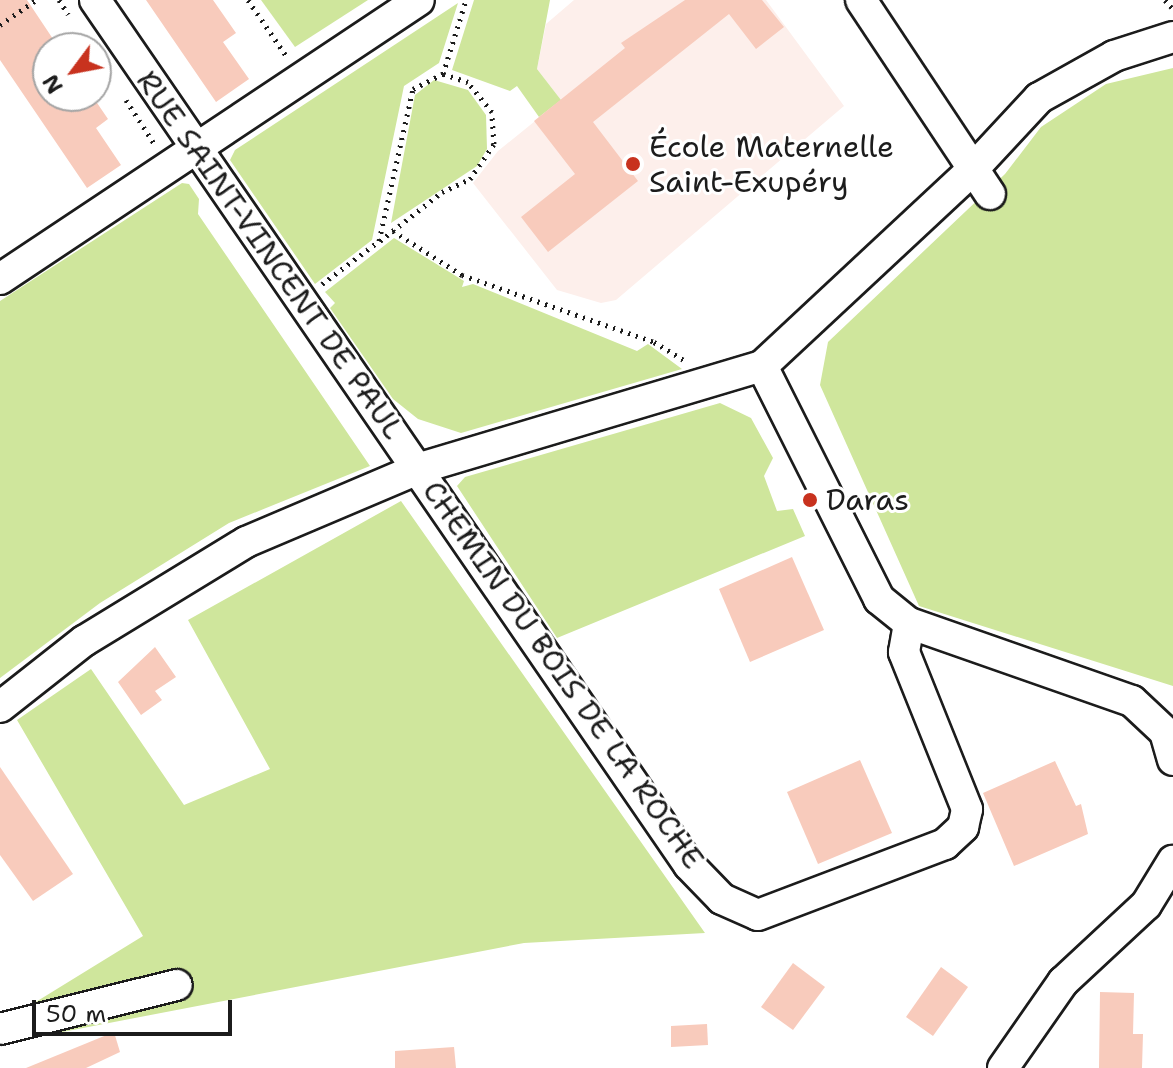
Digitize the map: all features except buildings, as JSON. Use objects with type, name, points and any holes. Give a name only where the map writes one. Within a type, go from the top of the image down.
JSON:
[{"type":"street","name":"RUE SAINT-VINCENT DE PAUL","points":[[95,0],[194,148],[420,468]]},
{"type":"street","points":[[0,279],[419,0]]},
{"type":"street","points":[[861,0],[990,194]]},
{"type":"street","points":[[0,707],[84,641],[195,568],[420,468],[762,366],[973,169],[1039,98],[1114,56],[1173,37]]},
{"type":"street","points":[[762,366],[862,576],[909,623],[1132,701],[1165,732],[1173,760]]},
{"type":"street","name":"CHEMIN DU BOIS DE LA ROCHE","points":[[420,468],[689,865],[722,899],[758,915],[945,844],[963,827],[967,809],[904,652],[909,623]]},
{"type":"street","points":[[1003,1068],[1063,982],[1146,905],[1173,861]]},
{"type":"street","points":[[0,1029],[177,985]]},
{"type":"path","points":[[0,25],[36,0]]},
{"type":"path","points":[[248,0],[301,77]]},
{"type":"path","points":[[443,74],[466,0]]},
{"type":"path","points":[[1165,0],[1173,9]]},
{"type":"path","points":[[313,291],[393,231],[442,192],[470,179],[494,144],[492,112],[468,82],[443,74],[413,89],[379,241]]},
{"type":"path","points":[[393,231],[462,275],[654,342],[684,359],[695,386]]},
{"type":"shaded area","name":"École Maternelle Saint-Exupéry","points":[[574,0],[766,0],[844,106],[616,300],[601,303],[557,290],[473,183],[498,151],[561,100],[537,69],[546,24]]},
{"type":"green space","points":[[261,0],[368,0],[295,47]]},
{"type":"green space","points":[[474,0],[550,0],[537,69],[561,100],[539,117],[517,86],[510,91],[452,70]]},
{"type":"green space","points":[[458,3],[439,63],[404,86],[372,240],[315,284],[230,160],[235,150]]},
{"type":"green space","points":[[1173,68],[1173,686],[919,606],[820,385],[828,342],[1005,174],[1041,127],[1106,84]]},
{"type":"green space","points":[[434,80],[468,90],[486,115],[487,149],[477,166],[391,223],[415,95]]},
{"type":"green space","points":[[182,183],[189,184],[199,199],[198,214],[370,466],[229,523],[100,603],[0,678],[0,301]]},
{"type":"green space","points":[[394,238],[464,281],[462,287],[473,284],[637,351],[648,344],[682,369],[461,433],[418,419],[393,399],[330,308],[335,303],[325,292]]},
{"type":"green space","points":[[720,403],[751,418],[773,458],[764,476],[777,511],[793,509],[805,536],[557,638],[457,486],[465,477]]},
{"type":"green space","points":[[401,501],[705,933],[524,943],[0,1044],[0,1024],[143,936],[17,720],[91,669],[184,805],[270,769],[188,620]]},
{"type":"place","name":"École Maternelle Saint-Exupéry","points":[[633,164]]},
{"type":"place","name":"Daras","points":[[810,500]]}]
